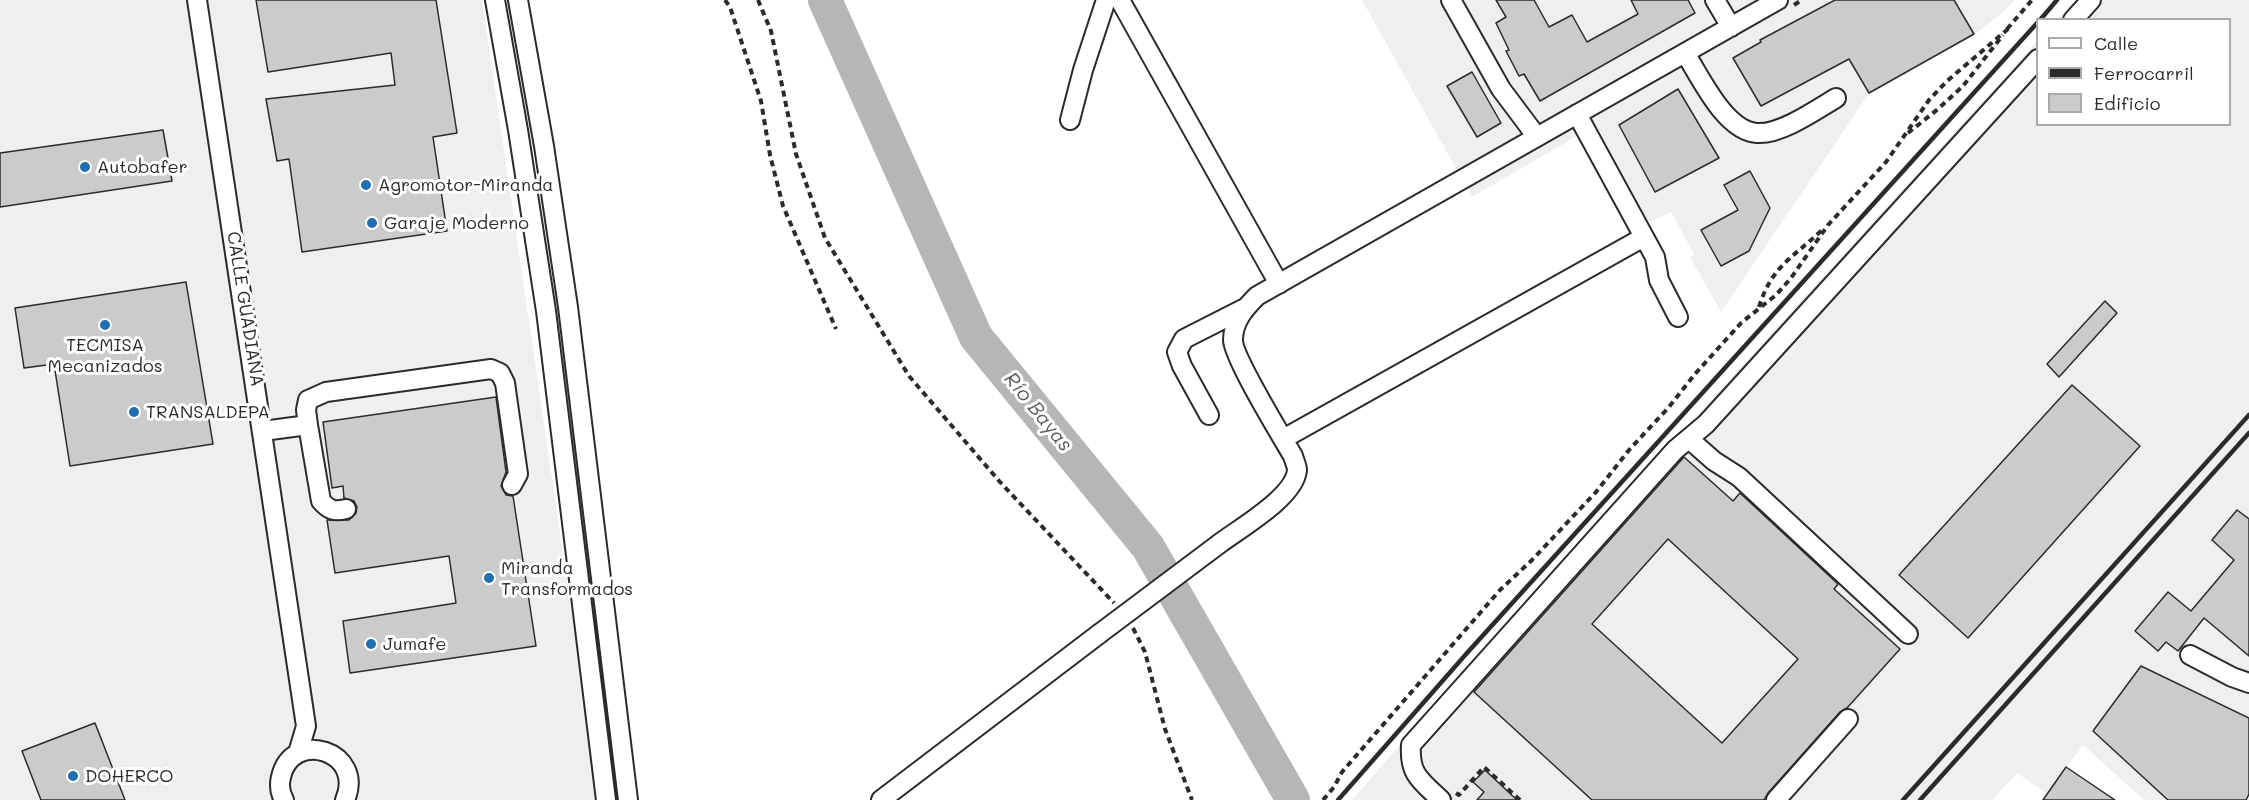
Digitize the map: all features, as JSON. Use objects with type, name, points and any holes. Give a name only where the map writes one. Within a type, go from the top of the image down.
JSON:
[{"type":"street","name":"CALLE GUADIANA","points":[[197,0],[306,726],[298,753]]},
{"type":"street","points":[[495,0],[546,311],[606,800]]},
{"type":"street","points":[[518,0],[544,146],[568,306],[628,800]]},
{"type":"street","points":[[1070,120],[1083,70],[1106,0]]},
{"type":"street","points":[[1120,0],[1279,284]]},
{"type":"street","points":[[1452,0],[1501,89],[1537,137]]},
{"type":"street","points":[[1715,0],[1731,27]]},
{"type":"street","points":[[881,800],[1281,498],[1291,486],[1297,470],[1293,456],[1240,361],[1233,341],[1236,323],[1245,308],[1257,296],[1778,0]]},
{"type":"street","points":[[2075,18],[2091,0]]},
{"type":"street","points":[[1686,53],[1728,119],[1743,130],[1758,134],[1775,130],[1836,98]]},
{"type":"street","points":[[1446,794],[1419,778],[1413,770],[1410,761],[1412,745],[1675,450],[1689,440],[2036,59]]},
{"type":"street","points":[[1577,114],[1655,257],[1659,280],[1678,317]]},
{"type":"street","points":[[1283,439],[1644,237]]},
{"type":"street","points":[[1209,415],[1182,366],[1177,352],[1184,339],[1245,308]]},
{"type":"street","points":[[346,509],[336,511],[328,509],[321,501],[308,425],[306,410],[308,400],[326,392],[491,369],[500,373],[506,382],[518,474],[512,485]]},
{"type":"street","points":[[263,431],[308,425]]},
{"type":"street","points":[[1689,440],[1738,477],[1908,634]]},
{"type":"street","points":[[2190,655],[2249,683]]},
{"type":"street","points":[[1776,800],[1848,719]]},
{"type":"street","name":"CALLE GUADIANA","points":[[306,726],[325,751],[342,762],[349,782],[345,800]]},
{"type":"street","points":[[284,800],[279,782],[282,771],[289,760],[307,750],[325,751]]},
{"type":"path","points":[[725,0],[730,7],[761,101],[770,155],[783,206],[836,329]]},
{"type":"path","points":[[758,0],[771,31],[796,154],[825,238],[909,376],[1000,482],[1107,594],[1120,611]]},
{"type":"path","points":[[1904,136],[1963,86],[2032,0]]},
{"type":"path","points":[[1758,308],[1764,291],[1776,270],[1828,225],[1886,162],[1929,100],[1947,81],[2008,29]]},
{"type":"path","points":[[1323,800],[1334,787],[1342,772],[1500,590],[1588,501],[1629,450],[1741,322],[1776,295],[1791,278],[1828,225]]},
{"type":"path","points":[[1127,619],[1145,652],[1165,729],[1192,800]]},
{"type":"path","points":[[1446,794],[1459,795],[1484,767],[1520,800]]},
{"type":"shaded area","points":[[0,0],[482,0],[599,800],[0,800]]},
{"type":"shaded area","points":[[1362,0],[2014,0],[2009,7],[1977,33],[1868,95],[1721,312],[1690,257],[1694,254],[1671,212],[1649,222],[1596,125],[1472,197]]},
{"type":"shaded area","points":[[2077,0],[2249,0],[2249,800],[2144,800],[2083,745],[2047,794],[2017,773],[1992,800],[1352,800],[1458,678],[1463,669],[1472,664],[1555,567],[1565,561],[2036,42],[2036,126],[2231,126],[2231,18],[2059,18]]},
{"type":"building","points":[[256,0],[436,0],[457,133],[433,137],[447,231],[302,252],[289,159],[277,161],[266,99],[395,85],[391,53],[268,72]]},
{"type":"building","points":[[1496,0],[1534,0],[1549,27],[1572,15],[1587,42],[1638,14],[1631,0],[1688,0],[1695,13],[1540,101],[1524,74],[1519,76],[1506,51],[1509,50],[1496,23],[1506,17]]},
{"type":"building","points":[[1835,0],[1954,0],[1974,34],[1869,93],[1849,59],[1761,106],[1733,58],[1761,42],[1760,40]]},
{"type":"building","points":[[1472,72],[1501,123],[1477,137],[1447,86]]},
{"type":"building","points":[[1678,89],[1719,158],[1655,192],[1619,125]]},
{"type":"building","name":"Autobafer","points":[[163,130],[172,181],[0,207],[0,153]]},
{"type":"building","points":[[1750,171],[1770,208],[1749,251],[1721,266],[1701,230],[1738,210],[1724,185]]},
{"type":"building","points":[[186,282],[213,444],[70,466],[54,364],[24,368],[15,308]]},
{"type":"building","points":[[2105,301],[2117,313],[2059,377],[2047,364]]},
{"type":"building","points":[[2072,385],[2140,446],[1968,638],[1899,575]]},
{"type":"building","points":[[496,397],[506,472],[501,486],[506,495],[513,496],[536,646],[350,673],[343,621],[456,603],[449,556],[335,573],[327,520],[349,520],[356,513],[357,507],[354,501],[344,498],[343,486],[332,488],[323,422]]},
{"type":"building","points":[[1684,457],[1733,501],[1740,493],[1838,584],[1834,589],[1900,649],[1847,708],[1840,712],[1764,800],[1592,800],[1474,692]],"holes":[[[1668,539],[1798,659],[1722,743],[1592,624]]]},
{"type":"building","points":[[2237,510],[2249,519],[2249,656],[2204,618],[2178,651],[2166,642],[2158,651],[2135,631],[2168,592],[2191,611],[2234,560],[2212,540]]},
{"type":"building","points":[[2141,666],[2249,718],[2249,794],[2246,800],[2168,800],[2093,731]]},
{"type":"building","name":"DOHERCO","points":[[95,723],[125,800],[41,800],[22,751]]},
{"type":"building","points":[[2066,767],[2115,800],[2043,800]]},
{"type":"building","points":[[1485,770],[1517,800],[1477,800],[1484,792],[1473,782]]},
{"type":"waterway","name":"Río Bayas","points":[[825,0],[976,337],[1148,547],[1293,800]]},
{"type":"railway","points":[[2042,18],[2057,0]]},
{"type":"railway","points":[[1338,800],[1467,653],[2036,24]]},
{"type":"railway","points":[[1903,800],[2249,415]]},
{"type":"railway","points":[[1920,800],[2249,433]]},
{"type":"place","name":"Autobafer","points":[[85,167]]},
{"type":"place","name":"Agromotor-Miranda","points":[[366,185]]},
{"type":"place","name":"Garaje Moderno","points":[[372,223]]},
{"type":"place","name":"TECMISA Mecanizados","points":[[105,325]]},
{"type":"place","name":"TRANSALDEPA","points":[[134,412]]},
{"type":"place","name":"Miranda Transformados","points":[[489,578]]},
{"type":"place","name":"Jumafe","points":[[371,644]]},
{"type":"place","name":"DOHERCO","points":[[73,776]]}]
